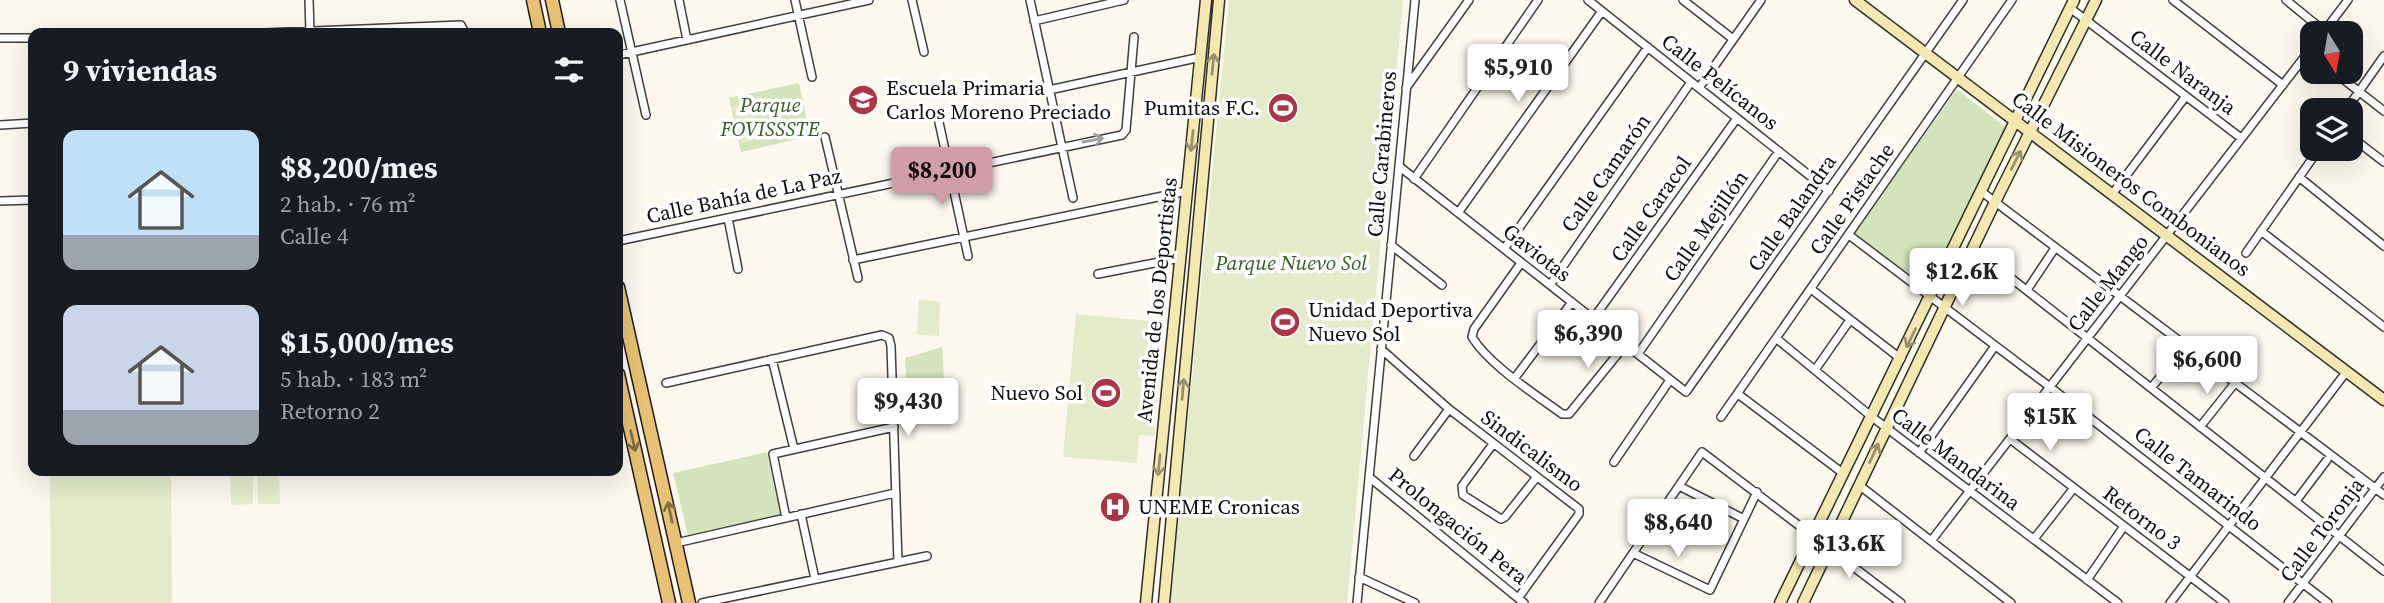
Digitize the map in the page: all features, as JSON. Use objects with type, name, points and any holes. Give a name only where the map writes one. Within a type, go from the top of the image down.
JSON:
[{"type":"main road","points":[[533,0],[539,28]]},
{"type":"main road","points":[[553,0],[558,28]]},
{"type":"main road","points":[[623,310],[689,603]]},
{"type":"main road","points":[[623,396],[668,597],[685,586]]},
{"type":"street","points":[[309,0],[310,28]]},
{"type":"street","points":[[620,0],[646,115]]},
{"type":"street","points":[[679,0],[687,40]]},
{"type":"street","points":[[795,0],[812,77]]},
{"type":"street","points":[[623,54],[869,0]]},
{"type":"street","points":[[912,0],[924,52]]},
{"type":"street","points":[[1030,0],[1073,198]]},
{"type":"street","points":[[1034,21],[1124,0]]},
{"type":"street","name":"Avenida de los Deportistas","points":[[1146,603],[1206,0]]},
{"type":"street","name":"Avenida de los Deportistas","points":[[1164,603],[1219,0]]},
{"type":"street","name":"Calle Carabineros","points":[[1357,603],[1415,0]]},
{"type":"street","points":[[1406,89],[1469,0]]},
{"type":"street","points":[[1414,179],[1538,0]]},
{"type":"street","name":"Calle Pelícanos","points":[[1588,0],[1829,191]]},
{"type":"street","points":[[1683,0],[1733,39]]},
{"type":"street","points":[[1699,88],[1761,0]]},
{"type":"street","name":"Calle Misioneros Combonianos","points":[[1855,0],[2384,400]]},
{"type":"street","name":"Calle Balandra","points":[[1686,392],[1963,0]]},
{"type":"street","name":"Calle Pistache","points":[[1721,417],[2012,0]]},
{"type":"street","points":[[1802,603],[1995,202],[2096,0]]},
{"type":"street","points":[[2173,0],[2283,85]]},
{"type":"street","points":[[2286,0],[2310,21]]},
{"type":"street","points":[[2332,21],[2348,0]]},
{"type":"street","points":[[1780,603],[2072,4]]},
{"type":"street","name":"Calle Naranja","points":[[2072,4],[2087,20],[2241,138]]},
{"type":"street","points":[[1458,213],[1602,10]]},
{"type":"street","points":[[396,28],[461,25],[463,28]]},
{"type":"street","points":[[1131,72],[1134,37]]},
{"type":"street","points":[[0,38],[28,38]]},
{"type":"street","points":[[1504,249],[1648,47]]},
{"type":"street","points":[[2050,48],[2068,56]]},
{"type":"street","points":[[2355,98],[2384,56]]},
{"type":"street","points":[[1049,90],[1201,57]]},
{"type":"street","name":"Calle Mango","points":[[1931,541],[2300,64]]},
{"type":"street","name":"Calle Bahía de La Paz","points":[[623,240],[1125,133],[1131,72]]},
{"type":"street","name":"Calle Camarón","points":[[1550,285],[1691,82]]},
{"type":"street","points":[[2349,84],[2384,111]]},
{"type":"street","points":[[2113,193],[2186,96]]},
{"type":"street","points":[[937,113],[968,256]]},
{"type":"street","name":"Calle Caracol","points":[[1593,319],[1737,117]]},
{"type":"street","points":[[0,125],[28,123]]},
{"type":"street","points":[[825,137],[858,278]]},
{"type":"street","points":[[2363,146],[2384,162]]},
{"type":"street","name":"Calle Mejillón","points":[[1637,354],[1779,151]]},
{"type":"street","points":[[2246,253],[2310,161]]},
{"type":"street","name":"Gaviotas","points":[[1400,167],[1686,392]]},
{"type":"street","points":[[2299,177],[2384,246]]},
{"type":"street","points":[[853,260],[1187,191]]},
{"type":"street","points":[[1982,192],[2384,495]]},
{"type":"street","points":[[0,201],[28,200]]},
{"type":"street","points":[[727,218],[738,269]]},
{"type":"street","points":[[2261,231],[2383,324]]},
{"type":"street","name":"Calle Tamarindo","points":[[1849,235],[2328,603]]},
{"type":"street","points":[[1391,246],[1442,285]]},
{"type":"street","points":[[2027,290],[2056,248]]},
{"type":"street","points":[[1973,249],[2384,570]]},
{"type":"street","points":[[1098,274],[1180,258]]},
{"type":"street","points":[[1521,263],[1474,329],[1472,337],[1477,345],[1514,379],[1562,414],[1569,414],[1625,345]]},
{"type":"street","points":[[1811,289],[1901,359]]},
{"type":"street","points":[[1514,379],[1572,303]]},
{"type":"street","points":[[1174,318],[1189,319]]},
{"type":"street","points":[[1815,370],[1850,320]]},
{"type":"street","points":[[666,383],[883,334],[889,338],[898,562]]},
{"type":"street","name":"Calle Mandarina","points":[[1777,339],[1886,428],[2118,603]]},
{"type":"street","points":[[1919,453],[1995,346]]},
{"type":"street","points":[[2151,388],[2186,346]]},
{"type":"street","name":"Sindicalismo","points":[[1381,349],[1449,410],[1580,512],[1522,600]]},
{"type":"street","points":[[772,359],[794,449]]},
{"type":"street","points":[[2170,603],[2347,371]]},
{"type":"street","points":[[1614,462],[1670,380]]},
{"type":"street","points":[[2200,427],[2235,383]]},
{"type":"street","points":[[1738,394],[1844,474]]},
{"type":"street","points":[[1414,456],[1449,410]]},
{"type":"street","points":[[786,517],[773,454],[894,427]]},
{"type":"street","name":"Retorno 3","points":[[2010,439],[2225,603]]},
{"type":"street","points":[[1493,444],[1462,486],[1463,495],[1501,519],[1536,478]]},
{"type":"street","points":[[1599,603],[1702,452],[1901,603]]},
{"type":"street","points":[[2295,501],[2327,460]]},
{"type":"street","name":"Prolongación Pera","points":[[1369,477],[1522,600]]},
{"type":"street","name":"Calle Toronja","points":[[2288,603],[2384,477]]},
{"type":"street","points":[[1859,485],[2011,603]]},
{"type":"street","points":[[1679,486],[1744,519]]},
{"type":"street","points":[[1157,489],[1175,490]]},
{"type":"street","points":[[2034,539],[2073,489]]},
{"type":"street","points":[[1633,553],[1710,590],[1757,492]]},
{"type":"street","points":[[676,543],[895,493]]},
{"type":"street","points":[[801,514],[815,579]]},
{"type":"street","points":[[2087,580],[2124,526]]},
{"type":"street","points":[[702,603],[928,556]]},
{"type":"street","points":[[1359,577],[1415,603]]},
{"type":"street","points":[[1997,603],[2002,596]]},
{"type":"green space","name":"Unidad Deportiva Nuevo Sol","points":[[1229,0],[1403,0],[1347,603],[1170,603]]},
{"type":"green space","name":"Parque FOVISSSTE","points":[[799,83],[810,136],[741,152],[729,98]]},
{"type":"green space","points":[[1957,89],[2005,127],[1929,292],[1854,234]]},
{"type":"green space","points":[[754,102],[761,138],[741,143],[732,106]]},
{"type":"green space","points":[[919,300],[940,301],[939,336],[917,335]]},
{"type":"green space","name":"Nuevo Sol","points":[[1076,314],[1150,321],[1147,352],[1162,354],[1154,436],[1139,435],[1137,463],[1063,457]]},
{"type":"green space","points":[[942,347],[946,406],[908,409],[905,358]]},
{"type":"green space","points":[[767,452],[780,514],[688,535],[673,473]]},
{"type":"green space","points":[[50,476],[170,476],[172,603],[51,603]]},
{"type":"green space","points":[[230,476],[253,476],[253,504],[231,505]]},
{"type":"green space","points":[[257,476],[279,476],[280,504],[258,504]]},
{"type":"place","name":"Escuela Primaria Carlos Moreno Preciado","points":[[863,100]]},
{"type":"place","name":"Pumitas F.C.","points":[[1283,108]]},
{"type":"place","name":"Unidad Deportiva Nuevo Sol","points":[[1285,322]]},
{"type":"place","name":"Nuevo Sol","points":[[1106,393]]},
{"type":"place","name":"UNEME Cronicas","points":[[1115,507]]},
{"type":"park label","name":"Parque Nuevo Sol","points":[[1291,263]]}]
